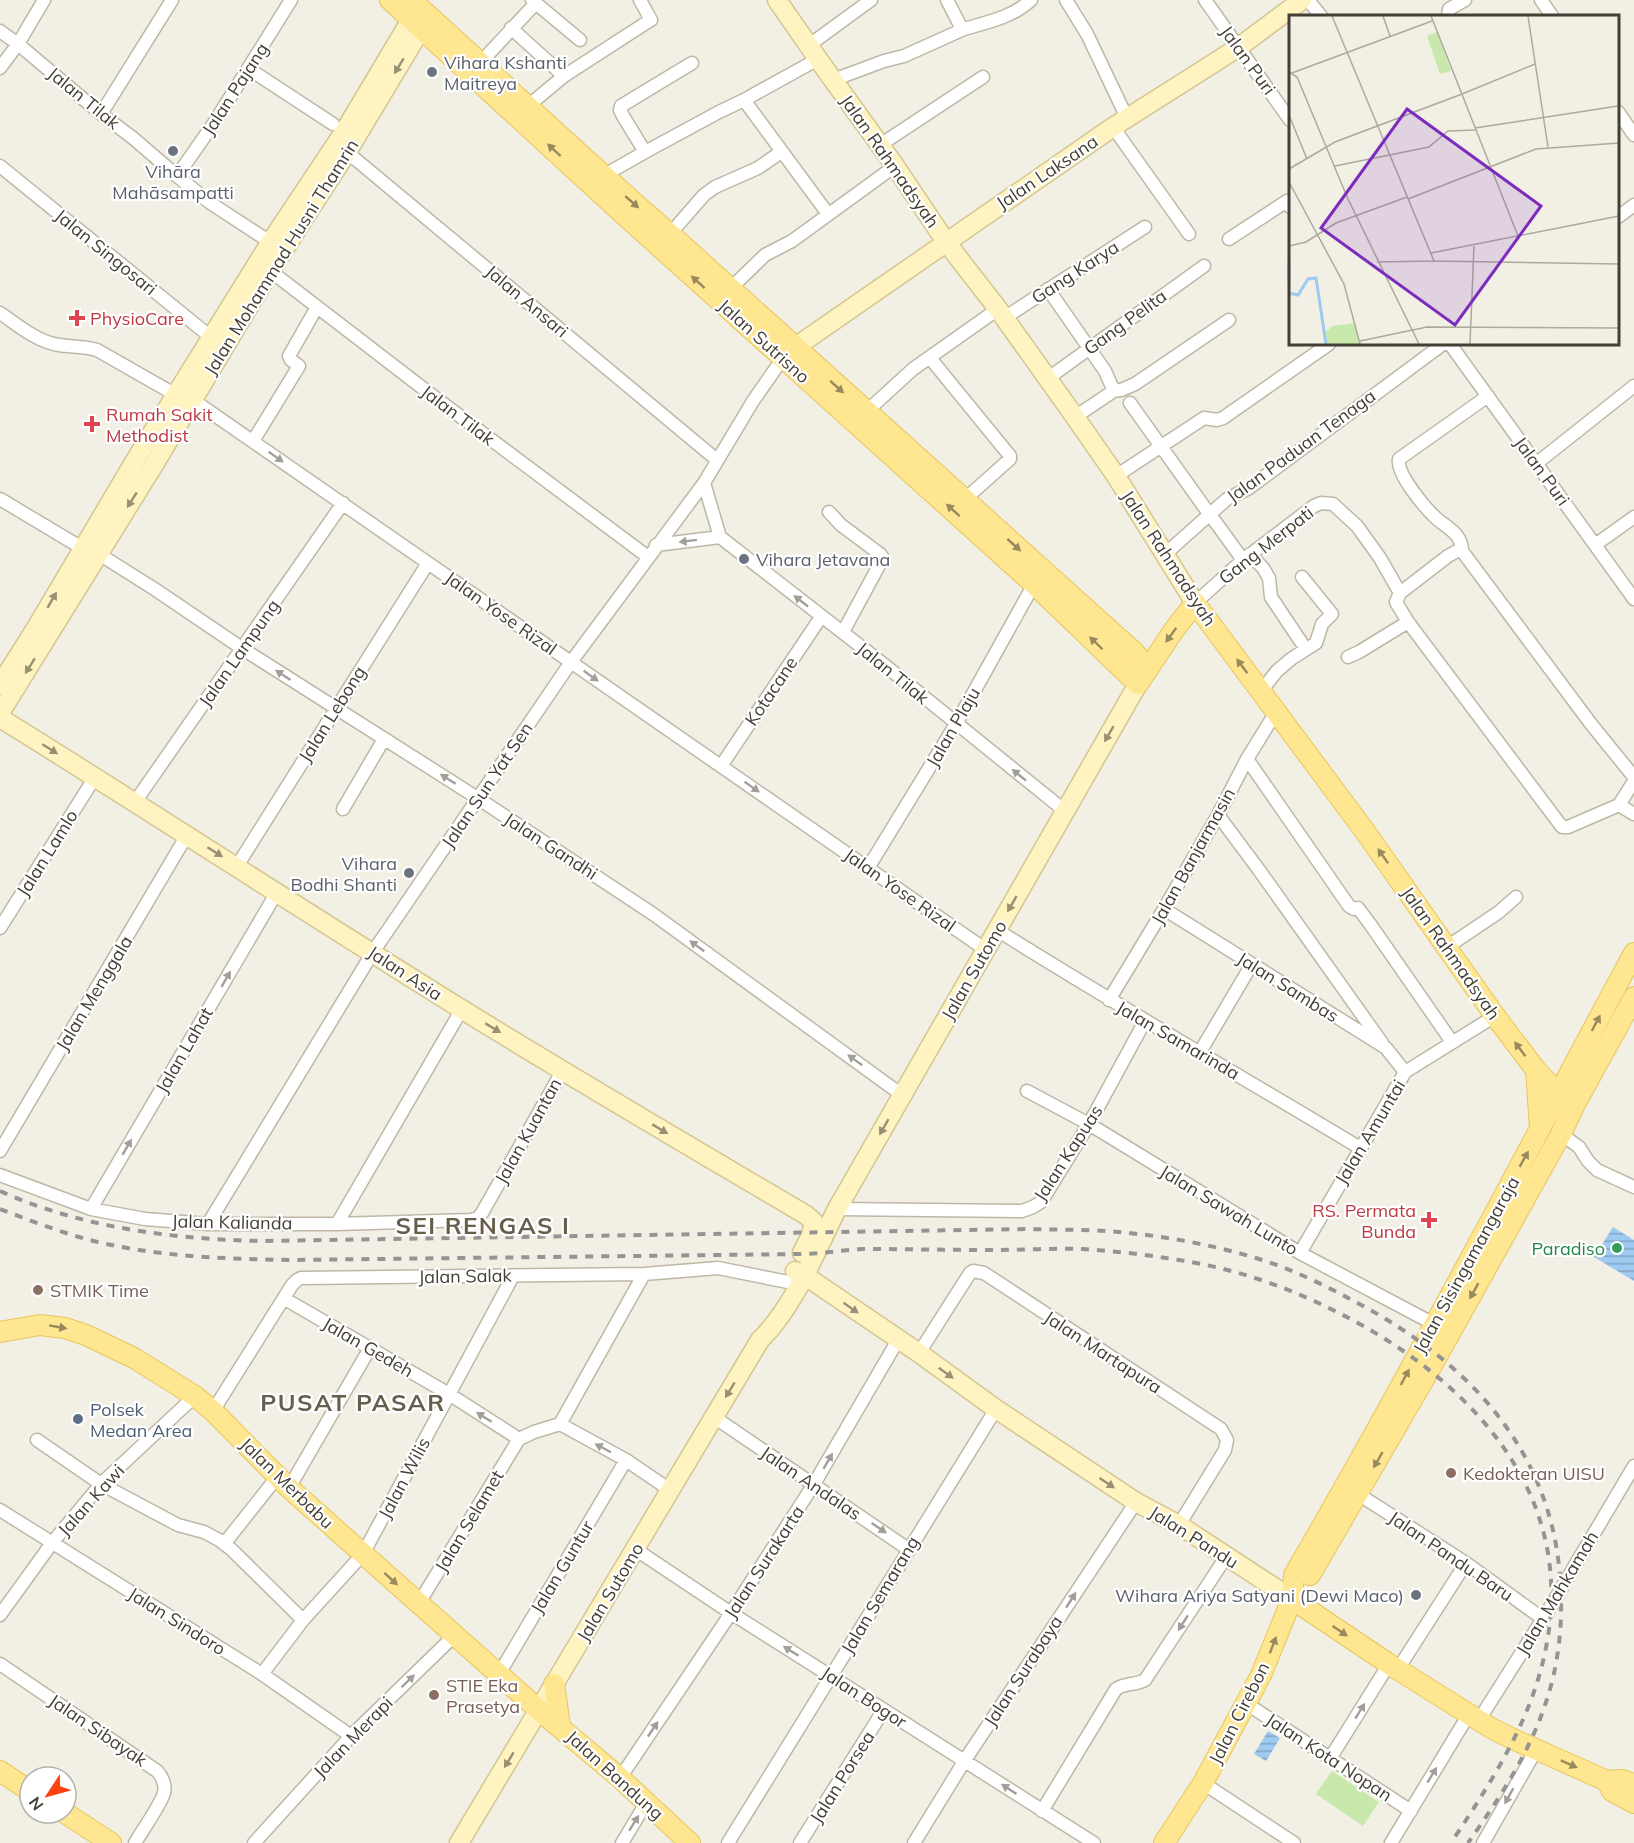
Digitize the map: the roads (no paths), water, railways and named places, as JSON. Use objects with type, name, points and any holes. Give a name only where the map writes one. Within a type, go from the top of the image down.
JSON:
[{"type":"main road","name":"Jalan Sutrisno","points":[[390,0],[418,14],[481,62],[729,289],[788,353],[866,412],[1134,652],[1143,676]]},
{"type":"main road","name":"Jalan Rahmadsyah","points":[[777,0],[896,166],[946,242],[1001,313],[1116,476],[1195,603],[1357,820],[1495,1016],[1536,1070],[1558,1094],[1574,1106]]},
{"type":"main road","name":"Jalan Laksana","points":[[788,353],[1120,122],[1239,47],[1302,0]]},
{"type":"main road","name":"Jalan Sutrisno","points":[[418,14],[788,353],[1034,584],[1143,676]]},
{"type":"main road","name":"Jalan Mohammad Husni Thamrin","points":[[0,685],[36,628],[155,463],[212,338],[277,247],[342,148],[418,14]]},
{"type":"main road","name":"Jalan Mohammad Husni Thamrin","points":[[0,713],[91,551],[139,454],[185,397],[264,266]]},
{"type":"main road","points":[[139,454],[155,463]]},
{"type":"main road","name":"Jalan Sutomo","points":[[459,1843],[760,1340],[765,1318],[795,1276],[837,1209],[1143,676],[1195,603]]},
{"type":"main road","name":"Jalan Asia","points":[[0,718],[462,1010],[806,1215],[814,1222]]},
{"type":"main road","name":"Jalan Sisingamangaraja","points":[[1292,1599],[1304,1585],[1430,1369],[1516,1194],[1540,1130],[1634,953]]},
{"type":"main road","name":"Jalan Sisingamangaraja","points":[[1294,1575],[1434,1324],[1516,1194],[1561,1134],[1634,997]]},
{"type":"main road","points":[[1536,1070],[1540,1130]]},
{"type":"main road","name":"Jalan Sutomo","points":[[795,1276],[814,1222]]},
{"type":"main road","name":"Jalan Pandu","points":[[795,1276],[919,1353],[1136,1502],[1179,1525],[1393,1667],[1474,1717],[1536,1750],[1607,1781],[1622,1780],[1634,1784]]},
{"type":"main road","name":"Jalan Merbabu","points":[[0,1332],[40,1325],[65,1328],[86,1335],[134,1358],[195,1396],[284,1482],[539,1710]]},
{"type":"main road","name":"Jalan Cirebon","points":[[1164,1843],[1203,1783],[1247,1704],[1292,1599],[1294,1575]]},
{"type":"main road","points":[[554,1684],[560,1726]]},
{"type":"main road","name":"Jalan Bandung","points":[[539,1710],[620,1778],[690,1843]]},
{"type":"main road","points":[[0,1771],[18,1783]]},
{"type":"main road","name":"Jalan Pandu","points":[[1607,1781],[1612,1791],[1634,1803]]},
{"type":"main road","points":[[78,1821],[111,1843]]},
{"type":"street","points":[[0,68],[18,44],[44,0]]},
{"type":"street","points":[[101,114],[172,0]]},
{"type":"street","name":"Jalan Pajang","points":[[177,176],[249,69],[291,0]]},
{"type":"street","points":[[528,106],[564,76],[651,20],[640,0]]},
{"type":"street","points":[[603,176],[744,100],[813,53],[871,0]]},
{"type":"street","points":[[947,0],[964,29]]},
{"type":"street","points":[[833,80],[904,56],[964,29],[1011,14],[1031,0]]},
{"type":"street","points":[[1066,0],[1087,34],[1120,122],[1189,234]]},
{"type":"street","name":"Jalan Puri","points":[[1205,0],[1289,119]]},
{"type":"street","points":[[1308,0],[1320,15]]},
{"type":"street","points":[[1448,15],[1449,9],[1465,0]]},
{"type":"street","points":[[1541,0],[1551,15]]},
{"type":"street","points":[[481,62],[534,2],[580,40]]},
{"type":"street","points":[[511,28],[564,76]]},
{"type":"street","name":"Jalan Tilak","points":[[0,31],[209,202],[277,247]]},
{"type":"street","points":[[645,152],[623,116],[621,106],[692,63]]},
{"type":"street","points":[[249,69],[333,124]]},
{"type":"street","points":[[880,145],[983,77]]},
{"type":"street","points":[[744,100],[828,214]]},
{"type":"street","points":[[1619,115],[1634,135]]},
{"type":"street","name":"Jalan Ansari","points":[[342,148],[717,460]]},
{"type":"street","points":[[670,234],[704,195],[758,168],[781,152]]},
{"type":"street","name":"Jalan Singosari","points":[[0,166],[212,338]]},
{"type":"street","points":[[729,289],[765,255],[792,241],[896,166]]},
{"type":"street","points":[[1229,239],[1287,201],[1289,205]]},
{"type":"street","points":[[1619,216],[1634,205]]},
{"type":"street","name":"Gang Karya","points":[[866,412],[896,383],[930,358],[1001,313],[1048,289],[1145,227]]},
{"type":"street","name":"Jalan Tilak","points":[[264,266],[556,490],[648,557]]},
{"type":"street","name":"Gang Pelita","points":[[1047,379],[1204,266]]},
{"type":"street","points":[[1048,289],[1105,371],[1113,391]]},
{"type":"street","points":[[253,441],[299,366],[291,360],[290,356],[317,307]]},
{"type":"street","name":"Jalan Yose Rizal","points":[[0,313],[42,340],[58,345],[85,346],[97,350],[185,397],[253,441],[986,950]]},
{"type":"street","points":[[1075,417],[1113,391],[1135,384],[1229,320]]},
{"type":"street","points":[[1116,476],[1204,418],[1217,420],[1223,418],[1328,345]]},
{"type":"street","name":"Jalan Paduan Tenaga","points":[[1164,555],[1212,517],[1227,499],[1249,488],[1442,345]]},
{"type":"street","name":"Jalan Puri","points":[[1451,345],[1634,599]]},
{"type":"street","name":"Jalan Sun Yat Sen","points":[[208,1224],[373,952],[571,662],[704,483],[753,401],[788,353]]},
{"type":"street","points":[[930,358],[1010,456],[1010,459],[964,500]]},
{"type":"street","points":[[1537,463],[1634,386]]},
{"type":"street","points":[[1348,657],[1408,622],[1562,827],[1568,827],[1618,805],[1634,779],[1462,551],[1461,540],[1426,508],[1408,483],[1398,462],[1488,396]]},
{"type":"street","points":[[1130,402],[1212,517],[1247,557],[1263,568],[1269,578],[1271,597],[1301,642]]},
{"type":"street","points":[[656,545],[720,537],[704,483]]},
{"type":"street","name":"Jalan Gandhi","points":[[0,499],[156,590],[243,649],[653,914],[902,1095]]},
{"type":"street","name":"Jalan Lampung","points":[[135,802],[342,503]]},
{"type":"street","name":"Gang Merpati","points":[[1195,603],[1247,557],[1314,506],[1321,503],[1333,504],[1366,536],[1400,593],[1396,602],[1408,622]]},
{"type":"street","points":[[829,512],[841,525],[883,558],[843,633]]},
{"type":"street","points":[[1595,545],[1634,517]]},
{"type":"street","name":"Jalan Tilak","points":[[720,537],[1065,812]]},
{"type":"street","points":[[1400,593],[1448,556],[1462,551]]},
{"type":"street","name":"Jalan Lebong","points":[[237,866],[428,563]]},
{"type":"street","points":[[1261,691],[1277,671],[1316,643],[1322,624],[1332,614],[1302,577]]},
{"type":"street","name":"Jalan Plaju","points":[[868,868],[956,723],[1034,584]]},
{"type":"street","name":"Kotacane","points":[[721,766],[821,617]]},
{"type":"street","name":"Jalan Banjarmasin","points":[[1109,1000],[1218,816],[1247,759],[1276,712]]},
{"type":"street","points":[[343,809],[384,739]]},
{"type":"street","points":[[1247,759],[1349,906],[1354,909],[1358,908],[1452,1042]]},
{"type":"street","name":"Jalan Lamlo","points":[[0,928],[95,777]]},
{"type":"street","points":[[1618,805],[1634,814]]},
{"type":"street","points":[[1218,816],[1386,1048]]},
{"type":"street","name":"Jalan Menggala","points":[[0,1151],[187,835]]},
{"type":"street","name":"Jalan Lahat","points":[[91,1209],[277,892]]},
{"type":"street","points":[[1447,947],[1499,912],[1516,897]]},
{"type":"street","name":"Jalan Sambas","points":[[1164,909],[1386,1048],[1406,1072]]},
{"type":"street","name":"Jalan Samarinda","points":[[997,930],[1109,1000],[1360,1148]]},
{"type":"street","points":[[1200,1052],[1252,964]]},
{"type":"street","points":[[337,1224],[462,1010]]},
{"type":"street","name":"Jalan Amuntai","points":[[1300,1253],[1406,1072],[1495,1016]]},
{"type":"street","name":"Jalan Kapuas","points":[[837,1209],[1022,1211],[1033,1207],[1041,1202],[1089,1124],[1144,1021]]},
{"type":"street","name":"Jalan Kuantan","points":[[471,1220],[478,1218],[482,1213],[562,1070]]},
{"type":"street","name":"Jalan Sawah Lunto","points":[[1027,1091],[1089,1124],[1300,1253],[1434,1324]]},
{"type":"street","points":[[1561,1134],[1579,1148],[1597,1170],[1634,1187]]},
{"type":"street","name":"Jalan Kalianda","points":[[0,1175],[91,1209],[145,1219],[208,1224],[337,1224],[471,1220]]},
{"type":"street","name":"Jalan Salak","points":[[213,1411],[292,1285],[301,1278],[644,1274],[718,1268],[795,1276]]},
{"type":"street","name":"Jalan Martapura","points":[[919,1353],[970,1273],[977,1271],[984,1273],[1211,1422],[1225,1434],[1226,1450],[1179,1525]]},
{"type":"street","points":[[519,1439],[560,1424],[644,1274]]},
{"type":"street","name":"Jalan Wilis","points":[[262,1674],[303,1620],[363,1554],[513,1276]]},
{"type":"street","name":"Jalan Gedeh","points":[[285,1299],[448,1394],[519,1439]]},
{"type":"street","name":"Jalan Surakarta","points":[[620,1778],[814,1484],[898,1340]]},
{"type":"street","points":[[224,1544],[284,1482],[370,1348]]},
{"type":"street","name":"Jalan Kawi","points":[[0,1615],[5,1599],[101,1484],[195,1396]]},
{"type":"street","name":"Jalan Semarang","points":[[728,1843],[996,1408]]},
{"type":"street","name":"Jalan Andalas","points":[[714,1417],[908,1549]]},
{"type":"street","points":[[560,1424],[626,1460],[670,1490]]},
{"type":"street","name":"Jalan Selamet","points":[[419,1604],[519,1439]]},
{"type":"street","points":[[37,1440],[101,1484],[178,1525],[204,1532],[224,1544],[303,1620]]},
{"type":"street","name":"Jalan Guntur","points":[[499,1674],[626,1460]]},
{"type":"street","name":"Jalan Mahkamah","points":[[1391,1843],[1474,1717],[1543,1619],[1634,1466]]},
{"type":"street","name":"Jalan Pandu Baru","points":[[1358,1494],[1466,1563],[1543,1619]]},
{"type":"street","name":"Jalan Surabaya","points":[[914,1843],[965,1760],[1136,1502]]},
{"type":"street","name":"Jalan Sindoro","points":[[0,1510],[262,1674],[351,1736]]},
{"type":"street","name":"Jalan Bogor","points":[[635,1550],[883,1711],[965,1760],[1094,1843]]},
{"type":"street","points":[[1042,1810],[1116,1689],[1125,1684],[1140,1683],[1144,1680],[1226,1557]]},
{"type":"street","points":[[1331,1757],[1466,1563]]},
{"type":"street","name":"Jalan Merapi","points":[[254,1843],[351,1736],[455,1635]]},
{"type":"street","name":"Jalan Sibayak","points":[[0,1664],[161,1775],[164,1782],[164,1793],[135,1843]]},
{"type":"street","name":"Jalan Kota Nopan","points":[[1247,1704],[1411,1810]]},
{"type":"street","name":"Jalan Porsea","points":[[800,1843],[883,1711]]},
{"type":"street","points":[[1489,1841],[1536,1750]]},
{"type":"street","points":[[1203,1783],[1277,1838],[1294,1843]]},
{"type":"street","points":[[622,1843],[646,1803]]},
{"type":"water","name":"Paradiso","points":[[1613,1227],[1634,1240],[1634,1281],[1594,1257]]},
{"type":"water","points":[[1268,1731],[1280,1738],[1266,1761],[1254,1754]]},
{"type":"railway","points":[[0,1191],[31,1204],[95,1223],[195,1238],[262,1241],[1084,1230],[1154,1236],[1207,1245],[1259,1259],[1308,1278],[1397,1326],[1436,1354],[1471,1385],[1501,1420],[1526,1459],[1545,1501],[1556,1547],[1561,1598],[1560,1638],[1553,1679],[1538,1724],[1521,1760],[1468,1843]]},
{"type":"railway","points":[[0,1209],[59,1231],[104,1243],[156,1252],[237,1259],[802,1254],[862,1249],[1095,1250],[1203,1264],[1249,1276],[1315,1301],[1399,1348],[1437,1377],[1472,1409],[1501,1444],[1525,1483],[1542,1526],[1550,1572],[1550,1621],[1537,1682],[1527,1711],[1500,1765],[1451,1843]]},
{"type":"place","name":"Vihara Kshanti Maitreya","points":[[432,72]]},
{"type":"place","name":"Vihāra Mahāsampatti","points":[[173,151]]},
{"type":"place","name":"PhysioCare","points":[[77,318]]},
{"type":"place","name":"Rumah Sakit Methodist","points":[[92,424]]},
{"type":"place","name":"Vihara Jetavana","points":[[744,559]]},
{"type":"place","name":"Vihara Bodhi Shanti","points":[[409,873]]},
{"type":"place","name":"RS. Permata Bunda","points":[[1429,1220]]},
{"type":"place","name":"Paradiso","points":[[1617,1248]]},
{"type":"place","name":"STMIK Time","points":[[38,1290]]},
{"type":"place","name":"Polsek Medan Area","points":[[78,1419]]},
{"type":"place","name":"Kedokteran UISU","points":[[1451,1473]]},
{"type":"place","name":"Wihara Ariya Satyani (Dewi Maco)","points":[[1416,1595]]},
{"type":"place","name":"STIE Eka Prasetya","points":[[434,1695]]},
{"type":"district","name":"SEI RENGAS I","points":[[483,1225]]},
{"type":"district","name":"PUSAT PASAR","points":[[353,1402]]}]
